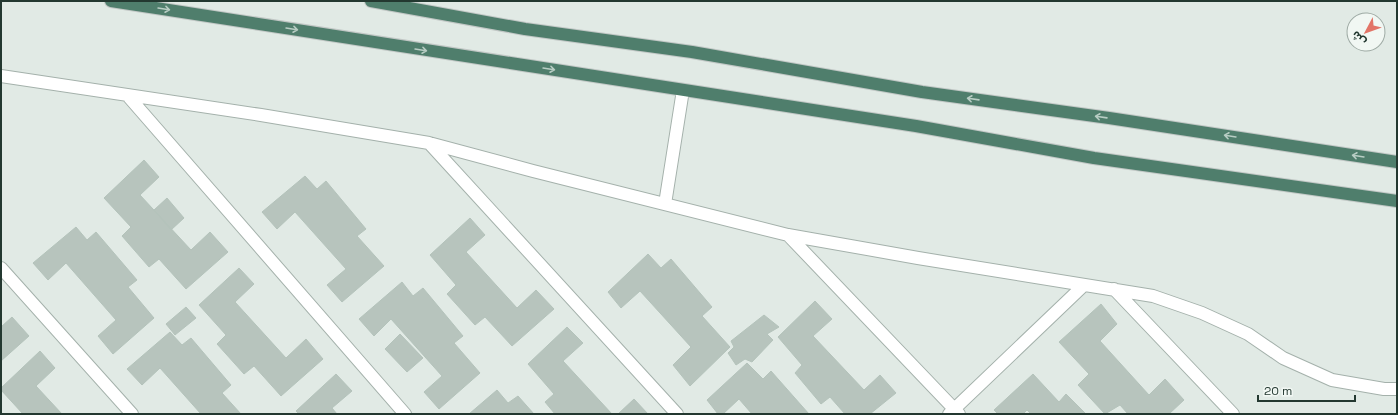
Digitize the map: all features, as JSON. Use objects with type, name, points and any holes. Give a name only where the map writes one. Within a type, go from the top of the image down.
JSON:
[{"type":"highway","points":[[111,1],[916,126],[1094,158],[1397,201]]},
{"type":"highway","points":[[371,1],[525,29],[692,52],[922,92],[1117,119],[1397,162]]},
{"type":"street","points":[[1,76],[429,143],[788,235],[1083,286],[1114,289],[1153,296],[1202,313],[1248,334],[1283,358],[1332,380],[1384,389],[1397,389]]},
{"type":"street","points":[[665,204],[683,90]]},
{"type":"street","points":[[128,96],[405,414]]},
{"type":"street","points":[[429,143],[677,414]]},
{"type":"street","points":[[788,235],[954,412],[1083,286]]},
{"type":"street","points":[[1,268],[132,414]]},
{"type":"street","points":[[1114,289],[1233,414]]},
{"type":"building","points":[[144,160],[159,177],[140,195],[191,250],[210,232],[228,252],[186,289],[159,259],[149,267],[122,236],[131,227],[104,198]]},
{"type":"building","points":[[305,176],[317,189],[326,181],[366,229],[357,236],[384,266],[342,302],[327,285],[346,269],[295,212],[277,229],[262,212]]},
{"type":"building","points":[[167,198],[184,218],[171,230],[154,210]]},
{"type":"building","points":[[470,218],[485,235],[466,252],[517,308],[536,290],[554,309],[512,346],[485,317],[475,325],[447,294],[456,285],[430,255]]},
{"type":"building","points":[[76,227],[87,240],[96,232],[137,280],[128,287],[154,318],[113,354],[98,336],[116,320],[66,263],[48,280],[33,263]]},
{"type":"building","points":[[648,254],[661,268],[671,259],[712,307],[702,316],[730,347],[690,386],[673,365],[691,347],[640,291],[621,308],[608,292]]},
{"type":"building","points":[[239,268],[254,284],[235,302],[286,358],[306,339],[323,359],[281,396],[254,366],[244,374],[217,344],[226,335],[199,305]]},
{"type":"building","points":[[402,282],[413,296],[423,288],[463,336],[454,343],[480,373],[439,409],[424,392],[442,376],[391,319],[374,336],[359,319]]},
{"type":"building","points":[[815,301],[832,319],[813,336],[864,390],[880,375],[896,393],[870,414],[845,414],[830,397],[821,404],[795,373],[802,365],[778,337]]},
{"type":"building","points":[[1101,304],[1117,324],[1100,341],[1149,395],[1165,379],[1184,400],[1169,414],[1128,414],[1120,405],[1105,414],[1078,385],[1089,374],[1059,342]]},
{"type":"building","points":[[186,307],[196,318],[175,335],[166,324]]},
{"type":"building","points":[[764,315],[779,327],[767,334],[773,340],[752,362],[745,359],[736,365],[728,353],[734,347],[731,341]]},
{"type":"building","points":[[12,317],[29,336],[1,361],[1,327]]},
{"type":"building","points":[[567,327],[583,343],[563,361],[612,414],[555,414],[545,402],[554,394],[528,364]]},
{"type":"building","points":[[170,332],[182,345],[191,338],[231,385],[222,393],[241,414],[201,414],[160,368],[142,385],[127,369]]},
{"type":"building","points":[[400,334],[423,358],[407,372],[385,349]]},
{"type":"building","points":[[40,351],[55,368],[36,386],[62,414],[23,414],[1,390],[1,388]]},
{"type":"building","points":[[747,363],[763,379],[771,371],[809,414],[752,414],[739,399],[723,414],[718,414],[707,400]]},
{"type":"building","points":[[336,374],[352,391],[332,408],[337,414],[299,414],[296,411]]},
{"type":"building","points":[[1033,374],[1059,402],[1066,394],[1086,414],[1031,414],[1027,410],[1023,414],[998,414],[994,410]]},
{"type":"building","points":[[497,390],[508,403],[518,396],[534,414],[469,414]]},
{"type":"building","points":[[634,399],[648,414],[618,414]]}]
